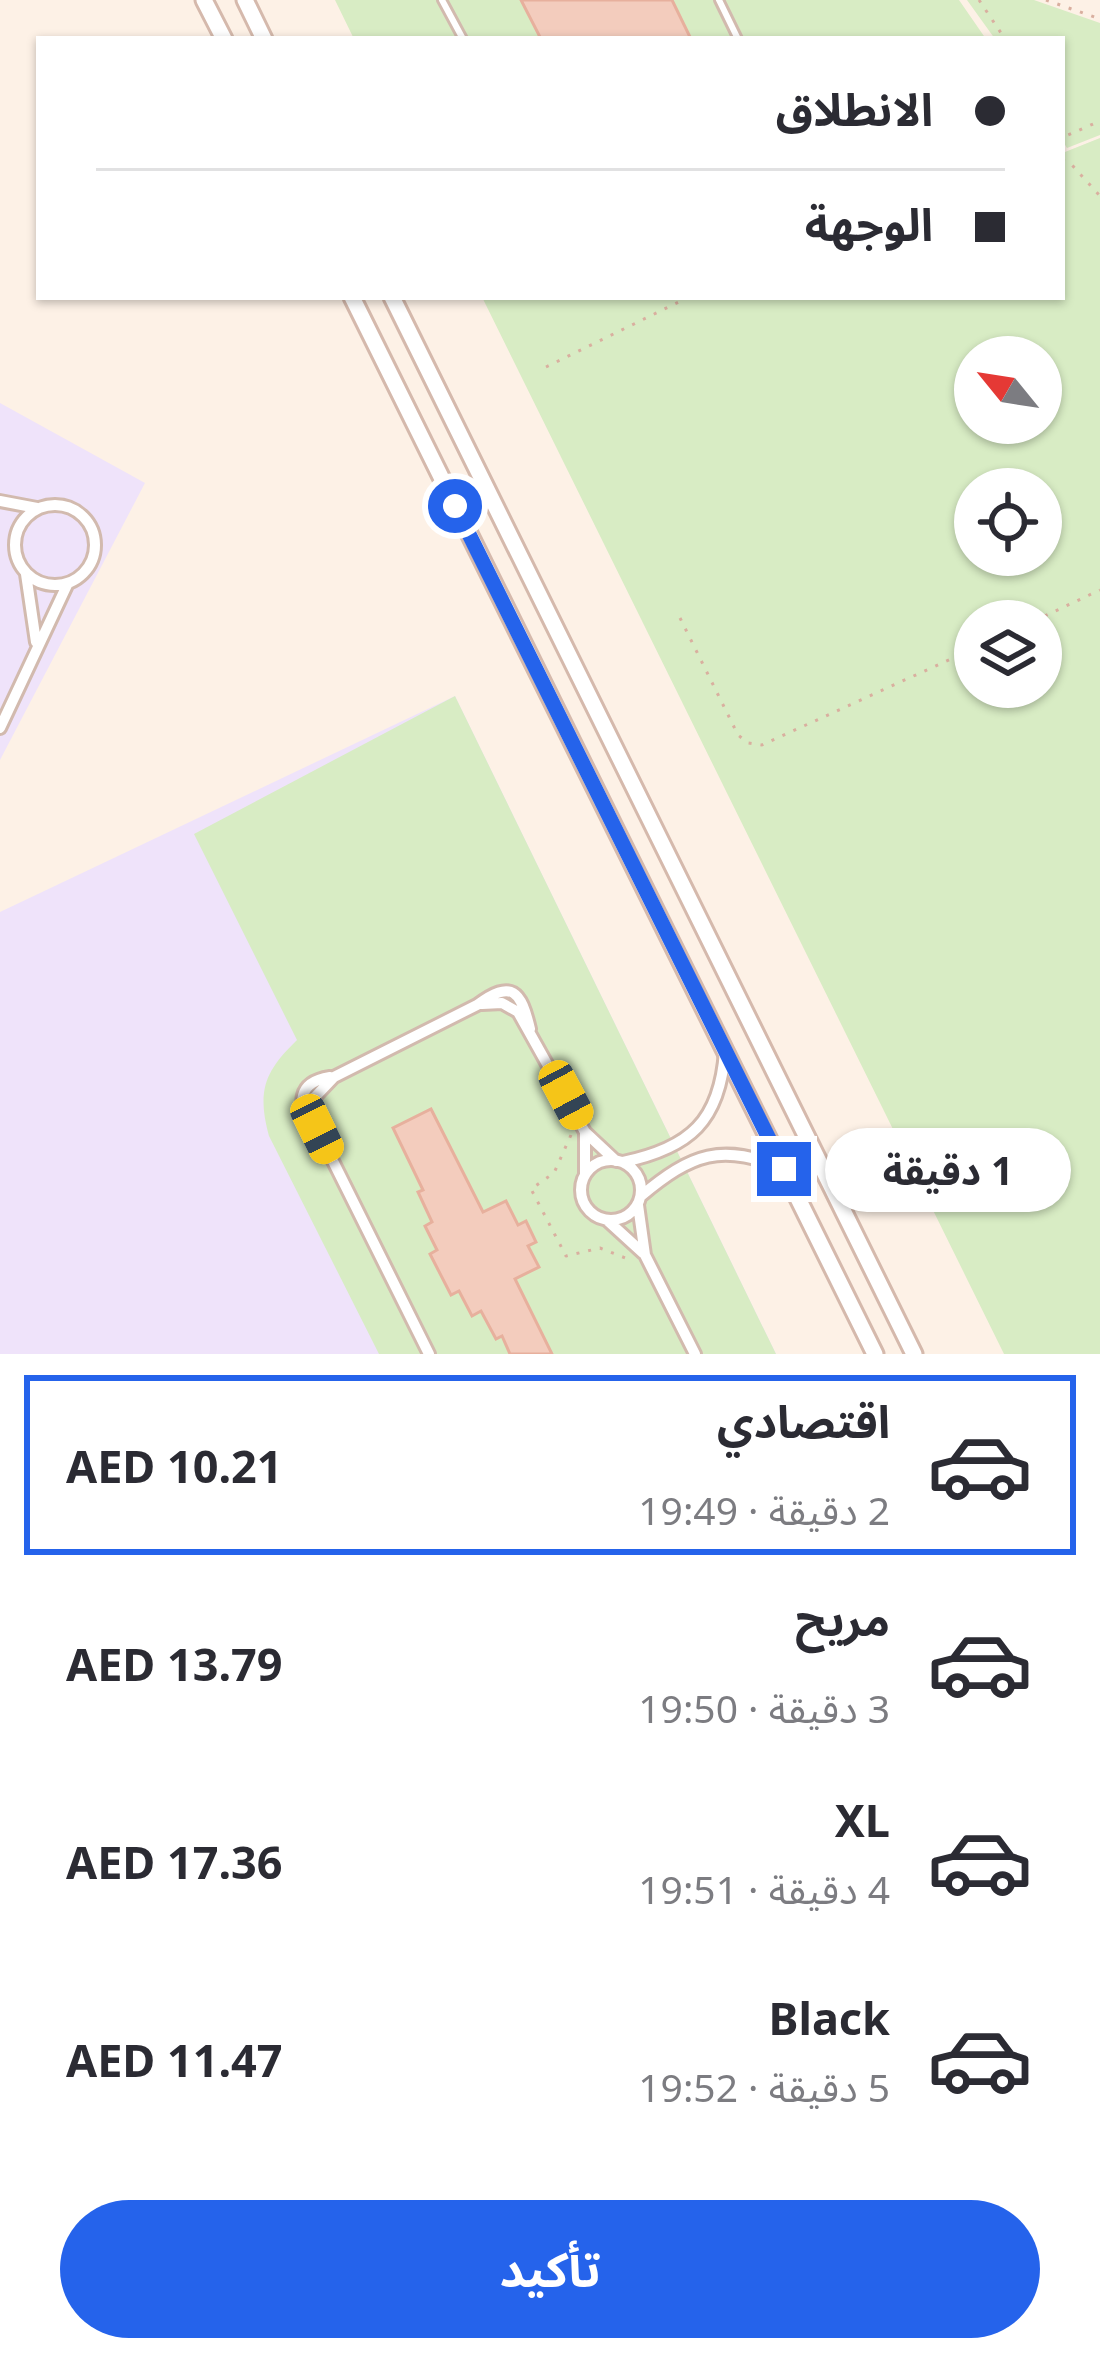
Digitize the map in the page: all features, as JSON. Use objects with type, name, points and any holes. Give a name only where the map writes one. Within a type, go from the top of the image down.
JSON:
[{"type":"street","points":[[204,0],[222,36]]},
{"type":"street","points":[[244,0],[262,36]]},
{"type":"street","points":[[353,300],[875,1354]]},
{"type":"street","points":[[393,300],[914,1354]]},
{"type":"street","points":[[0,501],[37,508],[69,506],[92,529],[92,561],[82,575],[50,585],[26,574]]},
{"type":"street","points":[[14,547],[20,524],[37,508]]},
{"type":"street","points":[[0,536],[14,547],[26,574],[37,651]]},
{"type":"street","points":[[0,728],[68,583]]},
{"type":"street","points":[[429,1354],[317,1129],[314,1098],[334,1077],[477,1005],[512,1006],[530,1029],[584,1130],[640,1180],[646,1256],[695,1354]]},
{"type":"street","points":[[585,1175],[598,1163],[657,1153],[700,1126],[719,1095],[725,1048]]},
{"type":"street","points":[[584,1130],[583,1199],[592,1213],[646,1256]]},
{"type":"street","points":[[606,1220],[624,1218],[685,1166],[724,1153],[740,1153],[784,1169]]},
{"type":"lane","points":[[442,0],[460,36]]},
{"type":"lane","points":[[719,0],[737,36]]},
{"type":"path","points":[[979,0],[1003,36]]},
{"type":"path","points":[[1046,0],[1100,19]]},
{"type":"path","points":[[1065,130],[1068,135],[1100,121]]},
{"type":"path","points":[[1065,161],[1100,196]]},
{"type":"path","points":[[546,367],[683,300]]},
{"type":"path","points":[[1062,608],[1100,590]]},
{"type":"path","points":[[680,618],[737,735],[748,743],[762,745],[954,658]]},
{"type":"path","points":[[584,1130],[569,1136],[554,1173],[531,1189],[566,1256],[600,1248],[628,1262],[646,1256]]},
{"type":"shaded area","points":[[0,403],[145,483],[0,760]]},
{"type":"shaded area","points":[[455,696],[776,1354],[0,1354],[0,912]]},
{"type":"green space","points":[[335,0],[959,0],[984,36],[353,36]]},
{"type":"green space","points":[[967,0],[1034,0],[1100,23],[1100,135],[1067,148],[1065,145],[1065,36],[993,36]]},
{"type":"green space","points":[[1100,138],[1100,1354],[1004,1354],[483,300],[1065,300],[1065,152]]},
{"type":"green space","points":[[455,696],[776,1354],[379,1354],[269,1136],[266,1083],[297,1040],[194,834]]},
{"type":"building","points":[[521,0],[672,0],[690,36],[539,36]]},
{"type":"building","points":[[431,1109],[483,1212],[506,1201],[518,1225],[526,1221],[536,1242],[528,1246],[539,1267],[515,1279],[552,1354],[510,1354],[481,1311],[472,1316],[459,1291],[451,1295],[430,1254],[437,1250],[425,1226],[432,1222],[418,1192],[423,1190],[393,1128]]},
{"type":"route","points":[[455,506],[784,1169]]}]
